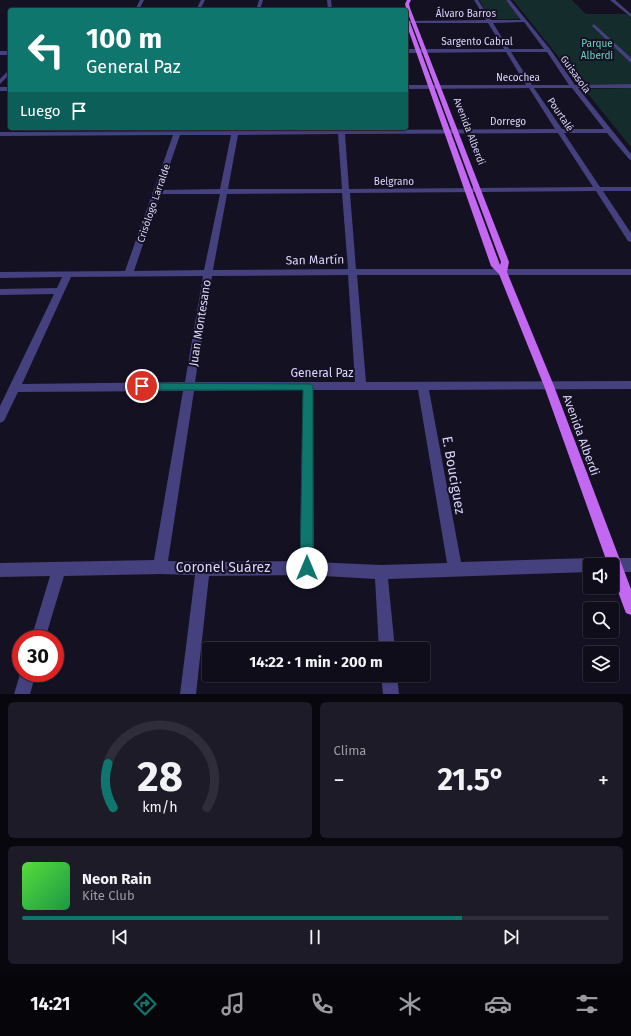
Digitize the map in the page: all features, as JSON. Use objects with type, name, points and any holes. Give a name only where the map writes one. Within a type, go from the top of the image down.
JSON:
[{"type":"main road","points":[[401,2],[402,8]]},
{"type":"main road","name":"Avenida Alberdi","points":[[408,21],[425,51],[479,190],[505,262],[503,272]]},
{"type":"main road","name":"Avenida Alberdi","points":[[408,21],[430,87],[495,266],[503,272],[549,386],[609,558]]},
{"type":"main road","name":"Avenida Alberdi","points":[[619,582],[631,608]]},
{"type":"street","name":"Pourtalé","points":[[476,0],[530,86],[631,239]]},
{"type":"street","name":"Guisasola","points":[[508,0],[548,50],[573,86],[631,158]]},
{"type":"street","points":[[612,0],[631,16]]},
{"type":"street","name":"Álvaro Barros","points":[[408,21],[525,21]]},
{"type":"street","points":[[594,25],[631,61]]},
{"type":"street","name":"Sargento Cabral","points":[[408,51],[548,50]]},
{"type":"street","points":[[0,82],[8,73]]},
{"type":"street","name":"Necochea","points":[[408,87],[631,86]]},
{"type":"street","name":"Dorrego","points":[[0,134],[59,131],[150,131],[177,133],[236,130],[609,131]]},
{"type":"street","name":"Juan Montesano","points":[[160,567],[208,273],[236,130]]},
{"type":"street","points":[[341,130],[361,386]]},
{"type":"street","name":"Crisólogo Larralde","points":[[129,274],[177,133]]},
{"type":"street","name":"Belgrano","points":[[158,192],[631,189]]},
{"type":"street","name":"San Martín","points":[[0,275],[352,272],[631,272]]},
{"type":"street","points":[[0,418],[68,274]]},
{"type":"street","points":[[0,292],[60,291]]},
{"type":"street","name":"General Paz","points":[[14,388],[631,385]]},
{"type":"street","points":[[307,568],[308,386]]},
{"type":"street","name":"E. Bouciguez","points":[[423,387],[455,569]]},
{"type":"street","name":"Coronel Suárez","points":[[0,570],[160,567],[203,569],[307,568],[381,572],[583,565]]},
{"type":"street","points":[[619,565],[631,565]]},
{"type":"street","points":[[41,630],[59,569]]},
{"type":"street","points":[[188,694],[203,569]]},
{"type":"street","points":[[381,572],[386,642]]},
{"type":"street","points":[[22,694],[25,682]]},
{"type":"street","points":[[390,682],[391,694]]},
{"type":"green space","points":[[479,0],[506,0],[521,19],[491,19]]},
{"type":"green space","name":"Parque Alberdi","points":[[513,0],[572,0],[586,14],[627,14],[631,18],[631,84],[581,85]]},
{"type":"green space","points":[[631,88],[631,147],[584,89]]},
{"type":"route","points":[[142,386],[308,386],[307,568]]}]
